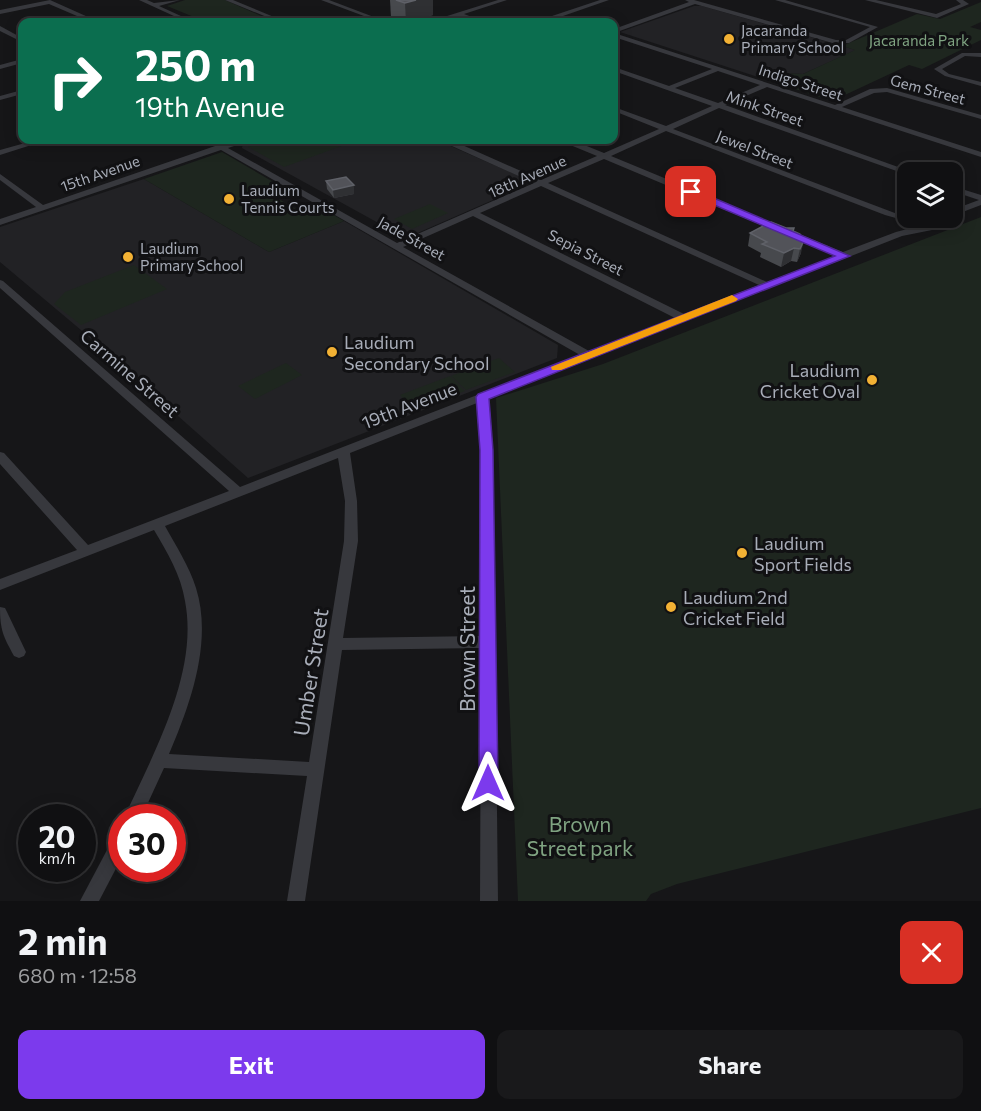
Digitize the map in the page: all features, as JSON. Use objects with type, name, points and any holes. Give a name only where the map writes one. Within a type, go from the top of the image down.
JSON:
[{"type":"street","points":[[142,0],[182,18]]},
{"type":"street","points":[[154,5],[177,0]]},
{"type":"street","points":[[228,0],[273,18]]},
{"type":"street","points":[[324,0],[373,18]]},
{"type":"street","points":[[444,18],[502,0]]},
{"type":"street","points":[[550,18],[604,0]]},
{"type":"street","points":[[688,0],[831,41],[847,42],[875,27],[778,0]]},
{"type":"street","points":[[868,0],[937,16],[966,4],[960,0]]},
{"type":"street","points":[[0,12],[50,2],[85,18]]},
{"type":"street","points":[[618,31],[695,2]]},
{"type":"street","points":[[457,14],[470,18]]},
{"type":"street","points":[[557,16],[563,18]]},
{"type":"street","points":[[0,28],[18,38]]},
{"type":"street","name":"Indigo Street","points":[[618,34],[981,155]]},
{"type":"street","points":[[981,55],[964,54],[937,69],[942,73],[981,84]]},
{"type":"street","points":[[0,67],[18,62]]},
{"type":"street","points":[[669,88],[718,69]]},
{"type":"street","name":"Mink Street","points":[[618,70],[897,168]]},
{"type":"street","name":"18th Avenue","points":[[397,246],[475,214],[766,85]]},
{"type":"street","name":"Gem Street","points":[[836,107],[873,91],[887,90],[981,117]]},
{"type":"street","points":[[0,98],[18,93]]},
{"type":"street","name":"Jewel Street","points":[[618,111],[897,217]]},
{"type":"street","points":[[0,153],[30,144]]},
{"type":"street","name":"15th Avenue","points":[[0,222],[230,144]]},
{"type":"street","points":[[455,144],[766,285]]},
{"type":"street","points":[[576,144],[844,256]]},
{"type":"street","name":"Jade Street","points":[[220,147],[588,355]]},
{"type":"street","points":[[0,176],[41,207]]},
{"type":"street","points":[[963,193],[981,200]]},
{"type":"street","points":[[963,208],[981,200]]},
{"type":"street","name":"Sepia Street","points":[[475,214],[683,318]]},
{"type":"street","name":"19th Avenue","points":[[0,585],[912,228]]},
{"type":"street","name":"Carmine Street","points":[[0,283],[237,491]]},
{"type":"street","name":"Brown Street","points":[[482,397],[487,450],[489,901]]},
{"type":"street","name":"Umber Street","points":[[296,901],[315,769],[337,644],[352,519],[343,450]]},
{"type":"street","points":[[0,456],[86,551]]},
{"type":"street","points":[[139,804],[160,761],[189,669],[195,637],[194,611],[188,584],[180,564],[157,523]]},
{"type":"street","points":[[0,612],[19,652]]},
{"type":"street","points":[[337,644],[487,642]]},
{"type":"street","points":[[160,761],[315,769]]},
{"type":"street","points":[[89,901],[108,865]]},
{"type":"shaded area","name":"Jacaranda Primary School","points":[[694,6],[702,6],[856,50],[803,74],[773,73],[758,77],[620,32]]},
{"type":"shaded area","points":[[243,144],[446,144],[526,179],[525,186],[413,235],[402,236],[242,148]]},
{"type":"shaded area","name":"Laudium Secondary School","points":[[144,179],[269,252],[344,221],[558,345],[557,358],[248,478],[81,330],[0,262],[0,227]]},
{"type":"green space","points":[[185,0],[225,0],[266,18],[196,18],[167,6]]},
{"type":"green space","name":"Jacaranda Park","points":[[981,2],[981,22],[970,27],[981,30],[981,40],[922,69],[909,65],[832,101],[758,77],[773,73],[803,74],[855,50],[842,46],[917,14],[940,19]]},
{"type":"green space","points":[[255,144],[347,144],[284,167],[248,147]]},
{"type":"green space","name":"Laudium Tennis Courts","points":[[222,152],[282,187],[270,194],[298,210],[316,205],[344,221],[269,252],[144,179]]},
{"type":"green space","points":[[430,204],[448,213],[412,229],[394,219]]},
{"type":"green space","name":"Laudium Sport Fields","points":[[981,217],[981,808],[677,884],[651,894],[646,901],[518,901],[496,398],[603,364],[953,228],[963,228],[963,224]]},
{"type":"green space","points":[[134,265],[167,289],[81,325],[54,304],[65,292]]},
{"type":"green space","points":[[499,358],[515,372],[466,390],[451,376]]},
{"type":"green space","points":[[286,363],[302,375],[255,399],[238,386]]},
{"type":"green space","points":[[450,376],[465,391],[414,410],[400,395]]},
{"type":"building","points":[[396,0],[416,0],[405,3]]},
{"type":"building","points":[[346,177],[354,185],[333,190],[326,181]]},
{"type":"building","points":[[771,222],[786,228],[794,228],[793,231],[800,234],[804,240],[800,249],[794,248],[784,253],[762,244],[767,242],[750,233]]},
{"type":"slow traffic","points":[[557,367],[732,299]]},
{"type":"place","name":"Jacaranda Primary School","points":[[729,39]]},
{"type":"place","name":"Laudium Tennis Courts","points":[[229,199]]},
{"type":"place","name":"Laudium Primary School","points":[[128,257]]},
{"type":"place","name":"Laudium Secondary School","points":[[332,352]]},
{"type":"place","name":"Laudium Cricket Oval","points":[[872,380]]},
{"type":"place","name":"Laudium Sport Fields","points":[[742,553]]},
{"type":"place","name":"Laudium 2nd Cricket Field","points":[[671,607]]},
{"type":"route","points":[[488,783],[487,450],[482,397],[844,256],[691,192]]},
{"type":"park label","name":"Brown Street park","points":[[580,835]]}]
